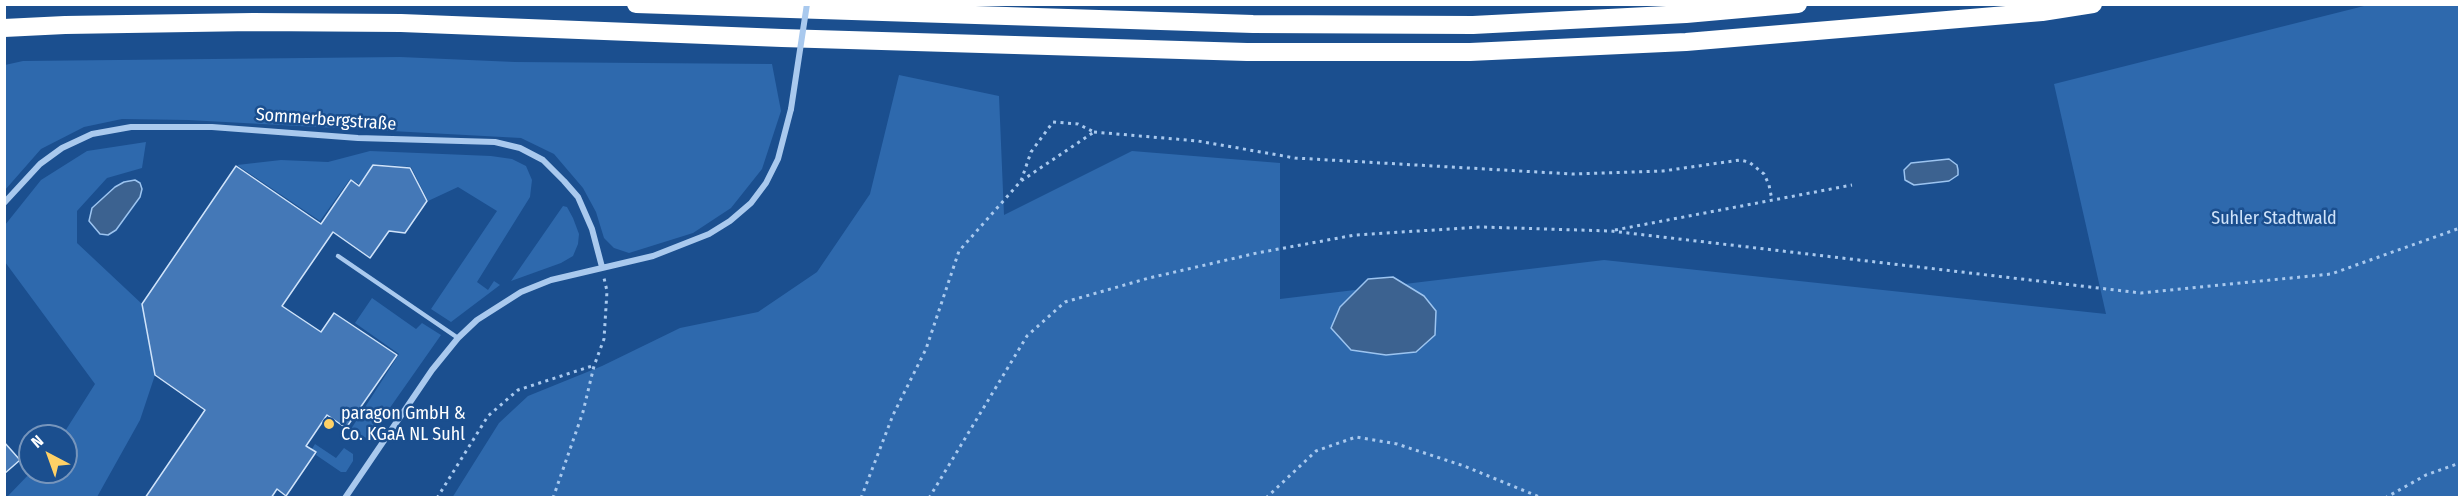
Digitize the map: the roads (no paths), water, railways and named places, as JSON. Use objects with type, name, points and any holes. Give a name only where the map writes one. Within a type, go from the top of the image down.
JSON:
[{"type":"highway","points":[[636,4],[1252,24],[1473,25],[1686,14],[1798,4]]},
{"type":"highway","points":[[4,28],[253,22],[401,23],[783,38],[1247,52],[1470,52],[1686,42],[2042,12],[2094,4]]},
{"type":"street","points":[[345,498],[410,402],[458,338],[477,320],[521,292],[551,280],[678,248],[709,234],[730,221],[750,203],[766,183],[778,159],[791,110],[807,4]]},
{"type":"street","name":"Sommerbergstraße","points":[[4,203],[40,164],[62,148],[92,134],[131,127],[212,127],[358,138],[495,142],[520,148],[543,160],[578,197],[592,229],[602,267]]},
{"type":"lane","points":[[338,256],[458,338]]},
{"type":"place","name":"paragon GmbH & Co. KGaA NL Suhl","points":[[329,424]]},
{"type":"park label","name":"Suhler Stadtwald","points":[[2274,219]]}]
